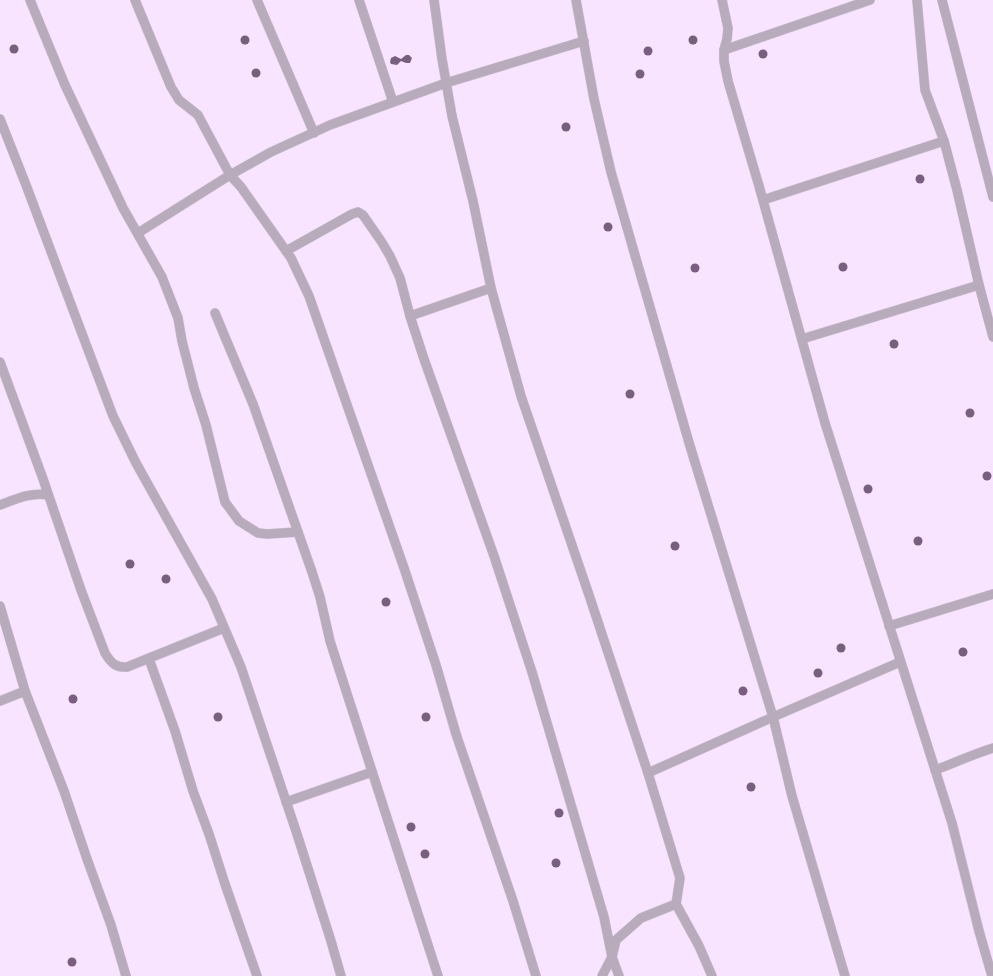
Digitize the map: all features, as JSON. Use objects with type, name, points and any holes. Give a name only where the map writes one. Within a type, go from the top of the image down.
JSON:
[{"type":"street","points":[[30,0],[65,85],[123,208],[162,277],[178,318],[186,355],[206,425],[225,502],[239,521],[258,533],[267,534],[298,532]]},
{"type":"street","points":[[135,0],[170,87],[179,100],[198,115],[230,175],[241,187],[286,251],[294,264],[309,296],[344,400],[376,484],[436,665],[456,734],[536,976]]},
{"type":"street","points":[[257,0],[314,133]]},
{"type":"street","points":[[359,0],[393,102]]},
{"type":"street","points":[[434,0],[452,116],[473,200],[491,288],[521,396],[648,773],[680,878],[676,904],[699,946],[712,976]]},
{"type":"street","points":[[576,0],[596,106],[611,172],[690,446],[773,717],[792,796],[845,976]]},
{"type":"street","points":[[722,0],[728,28],[724,50],[724,61],[728,81],[763,200],[825,423],[952,823],[992,976]]},
{"type":"street","points":[[724,50],[870,0]]},
{"type":"street","points":[[916,0],[925,90],[944,141],[993,336]]},
{"type":"street","points":[[942,0],[993,197]]},
{"type":"street","points":[[138,233],[230,175],[271,152],[330,125],[446,83],[584,41]]},
{"type":"street","points":[[0,119],[113,416],[136,463],[212,598],[241,667],[332,941],[341,976]]},
{"type":"street","points":[[763,200],[944,141]]},
{"type":"street","points":[[286,251],[355,212],[361,213],[381,241],[393,262],[400,278],[410,316],[464,474],[494,556],[532,672],[602,910],[612,957],[618,976]]},
{"type":"street","points":[[802,339],[979,285]]},
{"type":"street","points":[[410,316],[491,288]]},
{"type":"street","points":[[215,313],[253,404],[320,597],[330,641],[438,976]]},
{"type":"street","points":[[0,362],[81,590],[110,662],[121,668],[127,668],[224,628]]},
{"type":"street","points":[[0,505],[31,494],[39,493],[48,495]]},
{"type":"street","points":[[889,626],[993,594]]},
{"type":"street","points":[[0,606],[25,691],[64,791],[111,925],[126,976]]},
{"type":"street","points":[[149,659],[175,731],[257,976]]},
{"type":"street","points":[[648,773],[900,662]]},
{"type":"street","points":[[0,701],[25,691]]},
{"type":"street","points":[[935,770],[976,753],[993,748]]},
{"type":"street","points":[[286,802],[372,772]]},
{"type":"street","points":[[602,976],[612,957],[616,940],[641,918],[676,904]]},
{"type":"building","points":[[245,35],[250,40],[245,45],[240,40]]},
{"type":"building","points":[[693,35],[698,40],[693,45],[688,40]]},
{"type":"building","points":[[12,45],[16,45],[18,49],[16,53],[12,53],[10,51],[10,47]]},
{"type":"building","points":[[648,46],[653,51],[648,56],[643,51]]},
{"type":"building","points":[[761,50],[765,50],[767,54],[765,58],[761,58],[759,56],[759,52]]},
{"type":"building","points":[[406,55],[409,55],[412,58],[410,63],[401,61],[397,65],[391,64],[391,58],[395,56],[401,59]]},
{"type":"building","points":[[256,68],[261,73],[256,78],[251,73]]},
{"type":"building","points":[[638,70],[642,70],[644,74],[642,78],[638,78],[636,76],[636,72]]},
{"type":"building","points":[[566,122],[571,127],[566,132],[561,127]]},
{"type":"building","points":[[920,174],[925,179],[920,184],[915,179]]},
{"type":"building","points":[[608,222],[613,227],[608,232],[603,227]]},
{"type":"building","points":[[843,262],[848,267],[843,272],[838,267]]},
{"type":"building","points":[[695,263],[700,268],[695,273],[690,268]]},
{"type":"building","points":[[894,339],[899,344],[894,349],[889,344]]},
{"type":"building","points":[[630,389],[635,394],[630,399],[625,394]]},
{"type":"building","points":[[968,409],[972,409],[974,413],[972,417],[968,417],[966,415],[966,411]]},
{"type":"building","points":[[987,471],[992,476],[987,481],[982,476]]},
{"type":"building","points":[[868,484],[873,489],[868,494],[863,489]]},
{"type":"building","points":[[918,536],[923,541],[918,546],[913,541]]},
{"type":"building","points":[[675,541],[680,546],[675,551],[670,546]]},
{"type":"building","points":[[130,559],[135,564],[130,569],[125,564]]},
{"type":"building","points":[[166,574],[171,579],[166,584],[161,579]]},
{"type":"building","points":[[386,597],[391,602],[386,607],[381,602]]},
{"type":"building","points":[[841,643],[846,648],[841,653],[836,648]]},
{"type":"building","points":[[961,648],[965,648],[967,652],[965,656],[961,656],[959,654],[959,650]]},
{"type":"building","points":[[816,669],[820,669],[822,673],[820,677],[816,677],[814,675],[814,671]]},
{"type":"building","points":[[743,686],[748,691],[743,696],[738,691]]},
{"type":"building","points":[[73,694],[78,699],[73,704],[68,699]]},
{"type":"building","points":[[218,712],[223,717],[218,722],[213,717]]},
{"type":"building","points":[[424,713],[428,713],[430,717],[428,721],[424,721],[422,719],[422,715]]},
{"type":"building","points":[[751,782],[756,787],[751,792],[746,787]]},
{"type":"building","points":[[557,809],[561,809],[563,813],[561,817],[557,817],[555,815],[555,811]]},
{"type":"building","points":[[409,823],[413,823],[415,827],[413,831],[409,831],[407,829],[407,825]]},
{"type":"building","points":[[425,849],[430,854],[425,859],[420,854]]},
{"type":"building","points":[[556,858],[561,863],[556,868],[551,863]]},
{"type":"building","points":[[72,957],[77,962],[72,967],[67,962]]}]
